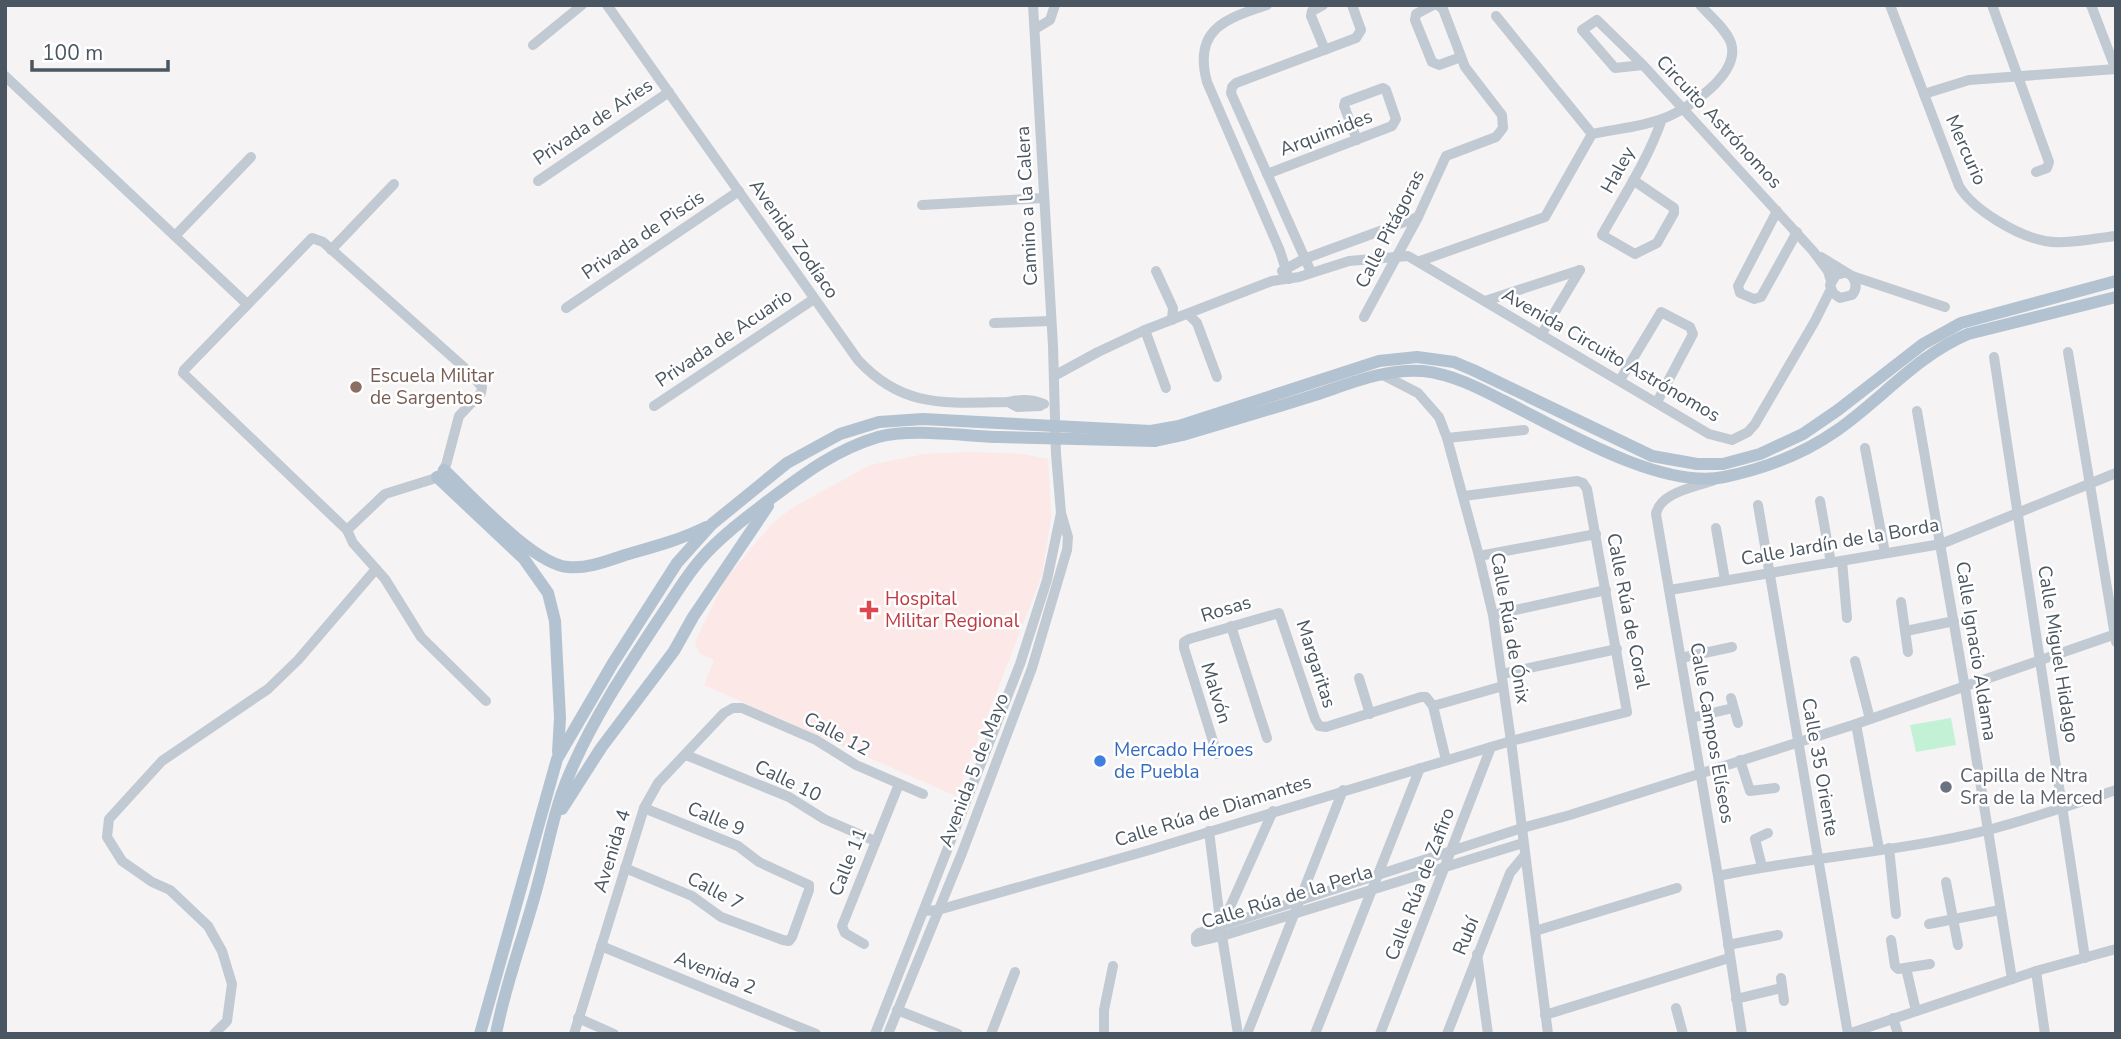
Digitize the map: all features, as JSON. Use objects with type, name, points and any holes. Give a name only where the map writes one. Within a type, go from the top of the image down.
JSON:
[{"type":"main road","points":[[1153,436],[1379,361],[1417,358],[1454,362],[1652,456],[1697,464],[1723,464],[1760,454],[1803,434],[1839,410],[1923,344],[1961,323],[2116,281]]},
{"type":"main road","points":[[496,1034],[553,820],[568,777],[583,746],[680,587],[702,557],[783,489],[824,460],[849,448],[881,436],[999,430],[1183,435],[1381,374],[1411,371],[1442,374],[1467,383],[1629,462],[1669,475],[1720,478],[1755,470],[1792,456],[1836,431],[1931,353],[1951,342],[1980,331],[2116,297]]},
{"type":"main road","points":[[557,759],[580,717],[677,563],[712,524],[787,463],[840,434],[879,422],[923,419],[999,430]]},
{"type":"main road","points":[[440,473],[535,554],[546,562],[566,567],[587,566],[662,545],[712,524]]},
{"type":"main road","points":[[440,473],[524,559],[548,593],[555,621],[560,718],[557,759],[480,1034]]},
{"type":"main road","points":[[553,820],[601,748],[674,651],[693,617],[763,513],[783,489]]},
{"type":"main road","points":[[521,887],[536,891]]},
{"type":"street","points":[[533,45],[582,5]]},
{"type":"street","name":"Avenida Zodíaco","points":[[607,5],[870,374],[895,390],[923,401],[941,403],[1030,400],[1049,404]]},
{"type":"street","name":"Camino a la Calera","points":[[1033,5],[1054,376],[1049,404]]},
{"type":"street","points":[[1035,29],[1050,20],[1055,5]]},
{"type":"street","points":[[1267,5],[1225,22],[1212,32],[1203,47],[1202,65],[1289,279]]},
{"type":"street","points":[[1323,5],[1312,11],[1311,16],[1325,50]]},
{"type":"street","points":[[1311,272],[1231,93],[1232,87],[1237,83],[1360,35],[1361,30],[1352,5]]},
{"type":"street","points":[[1433,5],[1420,10],[1415,20],[1432,62],[1439,65],[1461,57],[1439,5]]},
{"type":"street","points":[[1420,261],[1545,217],[1592,134],[1662,119],[1682,108],[1719,80],[1731,60],[1730,41],[1700,5]]},
{"type":"street","name":"Mercurio","points":[[1889,5],[1959,186],[1969,199],[2005,226],[2043,241],[2116,236]]},
{"type":"street","points":[[1992,5],[2049,162],[2047,168],[2036,172]]},
{"type":"street","points":[[1924,94],[1969,80],[2116,69],[2091,5]]},
{"type":"street","points":[[1496,16],[1592,134]]},
{"type":"street","name":"Circuito Astrónomos","points":[[1643,65],[1619,68],[1612,65],[1583,33],[1584,27],[1598,20],[1643,65],[1823,262],[1831,285]]},
{"type":"street","name":"Calle Pitágoras","points":[[1364,317],[1418,217],[1446,156],[1496,137],[1503,128],[1502,115],[1465,67],[1461,57]]},
{"type":"street","points":[[5,76],[247,304]]},
{"type":"street","name":"Arquimides","points":[[1267,174],[1392,127],[1396,118],[1382,88],[1348,100],[1345,106],[1357,140]]},
{"type":"street","name":"Privada de Aries","points":[[538,181],[669,92]]},
{"type":"street","name":"Haley","points":[[1633,180],[1674,208],[1674,213],[1657,243],[1640,253],[1630,252],[1602,235],[1655,139],[1662,119]]},
{"type":"street","points":[[174,236],[251,157]]},
{"type":"street","points":[[331,250],[394,184]]},
{"type":"street","name":"Privada de Piscis","points":[[566,308],[739,191]]},
{"type":"street","points":[[922,205],[1044,198]]},
{"type":"street","points":[[1777,211],[1738,286],[1740,293],[1754,299],[1761,297],[1797,232]]},
{"type":"street","points":[[1054,376],[1145,330],[1272,281],[1286,268],[1304,259],[1418,217]]},
{"type":"street","points":[[347,530],[384,494],[440,473],[459,416],[481,393],[481,385],[318,239],[309,240],[183,373],[347,530],[353,543],[395,594],[421,637],[486,701]]},
{"type":"street","name":"Circuito Astrónomos","points":[[1813,251],[1848,274],[1945,307]]},
{"type":"street","name":"Avenida Circuito Astrónomos","points":[[1272,281],[1289,279],[1349,261],[1408,256],[1709,434],[1732,440],[1740,438],[1755,424],[1815,321],[1831,285]]},
{"type":"street","points":[[1485,301],[1580,270],[1541,335]]},
{"type":"street","points":[[1156,271],[1173,308],[1172,320]]},
{"type":"street","points":[[1848,274],[1856,288],[1849,297],[1836,296],[1831,285],[1836,275],[1848,274]]},
{"type":"street","name":"Circuito Astrónomos","points":[[1849,297],[1872,289],[1887,288]]},
{"type":"street","name":"Avenida Circuito Astrónomos","points":[[1815,321],[1835,304],[1849,297]]},
{"type":"street","name":"Privada de Acuario","points":[[654,406],[814,299]]},
{"type":"street","points":[[1620,380],[1661,312],[1690,327],[1693,334],[1657,402]]},
{"type":"street","points":[[1188,314],[1196,323],[1217,377]]},
{"type":"street","points":[[994,323],[1051,321]]},
{"type":"street","points":[[1145,330],[1166,388]]},
{"type":"street","points":[[2068,352],[2115,637]]},
{"type":"street","name":"Calle Miguel Hidalgo","points":[[1994,357],[2085,958]]},
{"type":"street","name":"Calle Rúa de Ónix","points":[[1381,374],[1408,386],[1426,400],[1439,417],[1464,496],[1493,615],[1548,1034]]},
{"type":"street","name":"Avenida 5 de Mayo","points":[[888,1034],[1032,668],[1069,537],[1061,513],[1049,404]]},
{"type":"street","name":"Calle Ignacio Aldama","points":[[1917,411],[2012,979]]},
{"type":"street","points":[[1447,438],[1524,430]]},
{"type":"street","points":[[1865,448],[1885,553]]},
{"type":"street","name":"Calle Jardín de la Borda","points":[[1670,590],[1941,544],[2116,473]]},
{"type":"street","name":"Calle Campos Elíseos","points":[[1720,478],[1666,498],[1657,509],[1742,1034]]},
{"type":"street","name":"Calle Rúa de Coral","points":[[1464,496],[1577,481],[1583,482],[1587,489],[1627,712],[1511,741]]},
{"type":"street","points":[[1820,501],[1831,563]]},
{"type":"street","name":"Calle 35 Oriente","points":[[1758,505],[1848,1034]]},
{"type":"street","name":"Avenida 5 de Mayo","points":[[875,1034],[1020,664],[1036,617],[1055,547],[1061,513]]},
{"type":"street","points":[[1716,528],[1726,580]]},
{"type":"street","points":[[1479,556],[1595,534]]},
{"type":"street","points":[[1842,561],[1847,618]]},
{"type":"street","points":[[214,1034],[228,1021],[232,984],[222,951],[208,926],[170,890],[152,883],[122,861],[107,837],[109,819],[162,761],[268,689],[299,660],[376,569]]},
{"type":"street","points":[[1493,615],[1606,590]]},
{"type":"street","points":[[1901,602],[1908,652]]},
{"type":"street","name":"Rosas","points":[[1184,642],[1279,612]]},
{"type":"street","name":"Margaritas","points":[[1279,612],[1319,726],[1326,727],[1370,714]]},
{"type":"street","points":[[1036,617],[1047,620]]},
{"type":"street","points":[[1906,631],[1954,621]]},
{"type":"street","points":[[1231,626],[1267,738]]},
{"type":"street","name":"Calle Rúa de la Perla","points":[[1222,931],[1301,900],[1521,828],[1570,815],[1856,724],[1965,688],[2041,659],[2115,637]]},
{"type":"street","name":"Malvón","points":[[1184,642],[1217,754]]},
{"type":"street","points":[[1681,658],[1732,647]]},
{"type":"street","points":[[1502,674],[1617,649]]},
{"type":"street","points":[[1855,661],[1870,719]]},
{"type":"street","points":[[1359,678],[1370,714],[1421,697],[1426,698],[1433,706],[1446,760]]},
{"type":"street","points":[[1433,706],[1503,686]]},
{"type":"street","points":[[1691,718],[1732,703],[1738,723]]},
{"type":"street","name":"Avenida 4","points":[[573,1034],[644,808],[658,783],[724,713],[733,708]]},
{"type":"street","name":"Calle 12","points":[[733,708],[742,708],[816,740],[856,765],[923,794]]},
{"type":"street","points":[[1856,724],[1896,914]]},
{"type":"street","name":"Calle Rúa de Diamantes","points":[[924,911],[938,910],[1146,851],[1511,741]]},
{"type":"street","name":"Calle Rúa de Zafiro","points":[[1380,1034],[1491,747]]},
{"type":"street","name":"Calle 10","points":[[685,755],[789,797],[824,819],[875,841]]},
{"type":"street","points":[[1740,760],[1751,791],[1775,788]]},
{"type":"street","points":[[1315,1034],[1420,768]]},
{"type":"street","name":"Calle 11","points":[[864,944],[845,933],[842,926],[899,784]]},
{"type":"street","points":[[1247,1034],[1343,790]]},
{"type":"street","points":[[1718,876],[1987,830],[2116,790]]},
{"type":"street","name":"Calle 9","points":[[644,808],[738,846],[759,862],[809,884],[789,941]]},
{"type":"street","points":[[1222,931],[1273,811]]},
{"type":"street","points":[[1209,831],[1238,1034]]},
{"type":"street","points":[[1762,867],[1755,839],[1768,833]]},
{"type":"street","name":"Calle Rúa de la Perla","points":[[1222,931],[1296,913],[1523,844]]},
{"type":"street","name":"Rubí","points":[[1447,1034],[1510,873],[1524,856]]},
{"type":"street","name":"Calle 7","points":[[625,868],[692,896],[721,917],[789,941]]},
{"type":"street","points":[[1946,882],[1958,945]]},
{"type":"street","points":[[1535,931],[1677,888]]},
{"type":"street","points":[[1928,924],[2000,910]]},
{"type":"street","points":[[1728,945],[1778,935]]},
{"type":"street","points":[[1891,940],[1896,968],[1930,964]]},
{"type":"street","name":"Avenida 2","points":[[601,946],[816,1034]]},
{"type":"street","points":[[1848,1034],[2036,971],[2116,949]]},
{"type":"street","points":[[1477,953],[1488,1034]]},
{"type":"street","points":[[906,955],[917,961]]},
{"type":"street","points":[[1545,1015],[1730,958]]},
{"type":"street","points":[[1104,1034],[1104,1010],[1113,966]]},
{"type":"street","points":[[1906,968],[1916,1011]]},
{"type":"street","points":[[2036,971],[2045,1034]]},
{"type":"street","points":[[991,1034],[1015,972]]},
{"type":"street","points":[[1736,999],[1781,983],[1784,1001]]},
{"type":"street","points":[[1676,1008],[1683,1034]]},
{"type":"street","points":[[897,1010],[958,1034]]},
{"type":"street","points":[[578,1018],[614,1034]]},
{"type":"street","points":[[1893,1018],[1898,1034]]},
{"type":"shaded area","name":"Hospital Militar Regional","points":[[925,454],[1022,454],[1048,459],[1051,518],[1042,575],[956,796],[704,685],[714,660],[699,653],[695,642],[726,578],[772,524],[792,508],[870,465]]},
{"type":"green space","points":[[1951,718],[1956,745],[1916,752],[1910,725]]},
{"type":"place","name":"Escuela Militar de Sargentos","points":[[356,387]]},
{"type":"place","name":"Hospital Militar Regional","points":[[869,610]]},
{"type":"place","name":"Mercado Héroes de Puebla","points":[[1100,761]]},
{"type":"place","name":"Capilla de Ntra Sra de la Merced","points":[[1946,787]]}]
